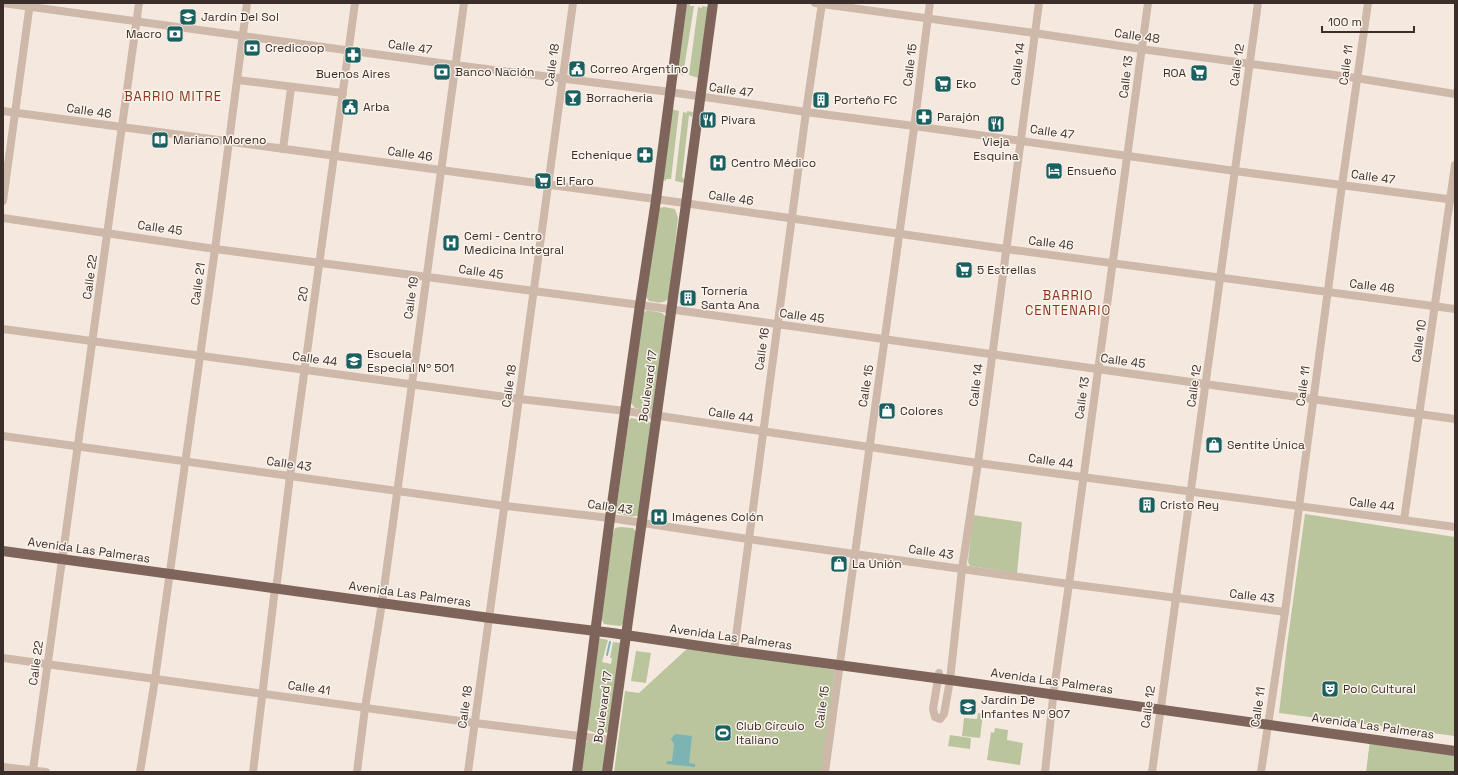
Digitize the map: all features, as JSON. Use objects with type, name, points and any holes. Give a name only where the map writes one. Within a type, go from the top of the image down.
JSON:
[{"type":"main road","name":"Boulevard 17","points":[[578,772],[610,518],[656,200],[682,3]]},
{"type":"main road","name":"Boulevard 17","points":[[607,772],[713,3]]},
{"type":"main road","name":"Avenida Las Palmeras","points":[[3,545],[62,556],[170,571],[596,628],[1268,722],[1455,745]]},
{"type":"main road","name":"Avenida Las Palmeras","points":[[3,551],[62,556]]},
{"type":"main road","name":"Avenida Las Palmeras","points":[[1268,722],[1455,751]]},
{"type":"street","name":"Calle 22","points":[[33,770],[62,556],[79,446],[139,3]]},
{"type":"street","name":"Calle 21","points":[[140,772],[156,679],[199,356],[230,141],[247,3]]},
{"type":"street","name":"20","points":[[253,772],[290,476],[355,3]]},
{"type":"street","name":"Calle 19","points":[[357,772],[365,708],[383,600],[464,3]]},
{"type":"street","name":"Calle 18","points":[[468,772],[549,186],[562,78],[574,3]]},
{"type":"street","name":"Calle 48","points":[[819,3],[1356,78],[1455,94]]},
{"type":"street","name":"Calle 16","points":[[734,648],[792,219],[819,3]]},
{"type":"street","name":"Calle 15","points":[[825,772],[856,554],[869,446],[885,339],[930,3]]},
{"type":"street","name":"Calle 14","points":[[938,676],[933,709],[935,716],[940,719],[944,714],[950,677],[962,569],[978,463],[1039,3]]},
{"type":"street","name":"Calle 13","points":[[1045,772],[1053,692],[1148,3]]},
{"type":"street","name":"Calle 12","points":[[1152,772],[1258,3]]},
{"type":"street","name":"Calle 11","points":[[1261,772],[1285,612],[1356,78],[1368,3]]},
{"type":"street","name":"Calle 47","points":[[3,4],[30,5],[137,22],[455,65],[670,92],[700,98],[1020,140],[1452,200]]},
{"type":"street","points":[[3,201],[30,5]]},
{"type":"street","points":[[238,80],[292,88],[343,93]]},
{"type":"street","points":[[283,149],[292,88]]},
{"type":"street","name":"Calle 46","points":[[3,111],[230,141],[1006,249],[1113,262],[1455,309]]},
{"type":"street","name":"Calle 10","points":[[1404,520],[1452,200],[1455,165]]},
{"type":"street","name":"Calle 45","points":[[3,218],[672,309],[1455,419]]},
{"type":"street","name":"Calle 44","points":[[3,329],[520,399],[657,415],[978,463],[1455,527]]},
{"type":"street","name":"Calle 43","points":[[3,436],[505,506],[610,518],[642,524],[1069,584],[1285,612]]},
{"type":"street","name":"Calle 41","points":[[3,658],[475,723],[611,740]]},
{"type":"street","points":[[3,766],[46,772]]},
{"type":"green space","points":[[684,3],[694,6],[683,75],[675,74]]},
{"type":"green space","points":[[702,6],[708,7],[698,78],[689,75],[698,7],[702,8]]},
{"type":"green space","points":[[671,109],[679,111],[671,179],[666,179],[666,181],[662,179]]},
{"type":"green space","points":[[687,111],[693,112],[692,117],[689,115],[682,177],[685,180],[685,183],[675,181],[683,112],[687,113]]},
{"type":"green space","points":[[664,207],[675,209],[678,218],[669,297],[663,302],[657,302],[649,301],[645,296],[658,208]]},
{"type":"green space","points":[[647,310],[662,313],[666,317],[654,409],[651,411],[635,408],[631,403],[643,313]]},
{"type":"green space","points":[[631,418],[648,421],[651,423],[639,515],[636,516],[623,515],[616,511],[629,420]]},
{"type":"green space","points":[[1305,514],[1455,537],[1455,736],[1279,713]]},
{"type":"green space","points":[[973,515],[1022,522],[1017,573],[970,566],[968,562]]},
{"type":"green space","points":[[615,528],[633,528],[637,533],[623,624],[620,626],[604,624],[601,618],[613,534]]},
{"type":"green space","points":[[598,638],[608,640],[602,662],[611,664],[612,658],[610,658],[613,642],[621,643],[608,732],[603,733],[594,732],[587,729]]},
{"type":"green space","name":"Club Círculo Italiano","points":[[690,646],[835,670],[822,772],[614,772],[625,691],[639,693]]},
{"type":"green space","points":[[636,651],[651,653],[646,683],[631,681]]},
{"type":"green space","points":[[978,713],[983,714],[980,738],[962,736],[964,718],[977,719]]},
{"type":"green space","points":[[995,728],[1008,730],[1007,740],[1023,743],[1020,765],[987,760],[991,732],[994,733]]},
{"type":"green space","points":[[950,735],[971,738],[970,749],[948,746]]},
{"type":"green space","points":[[589,740],[605,743],[607,746],[604,772],[580,772],[585,743]]},
{"type":"green space","points":[[1370,740],[1455,753],[1455,772],[1366,772]]},
{"type":"water","points":[[675,734],[692,736],[689,763],[695,764],[695,767],[666,764],[667,761],[672,761],[674,744],[671,739]]},
{"type":"waterway","points":[[607,655],[610,642]]},
{"type":"place","name":"Jardín Del Sol","points":[[188,17]]},
{"type":"place","name":"Macro","points":[[175,34]]},
{"type":"place","name":"Credicoop","points":[[252,48]]},
{"type":"place","name":"Buenos Aires","points":[[353,55]]},
{"type":"place","name":"Correo Argentino","points":[[577,69]]},
{"type":"place","name":"Banco Nación","points":[[442,72]]},
{"type":"place","name":"ROA","points":[[1199,73]]},
{"type":"place","name":"Eko","points":[[943,84]]},
{"type":"place","name":"Borracheria","points":[[573,98]]},
{"type":"place","name":"Porteño FC","points":[[821,100]]},
{"type":"place","name":"Arba","points":[[350,107]]},
{"type":"place","name":"Parajón","points":[[924,117]]},
{"type":"place","name":"Pivara","points":[[708,120]]},
{"type":"place","name":"Vieja Esquina","points":[[996,124]]},
{"type":"place","name":"Mariano Moreno","points":[[160,140]]},
{"type":"place","name":"Echenique","points":[[645,155]]},
{"type":"place","name":"Centro Médico","points":[[718,163]]},
{"type":"place","name":"Ensueño","points":[[1054,171]]},
{"type":"place","name":"El Faro","points":[[543,181]]},
{"type":"place","name":"Cemi - Centro Medicina Integral","points":[[451,243]]},
{"type":"place","name":"5 Estrellas","points":[[964,270]]},
{"type":"place","name":"Tornería Santa Ana","points":[[688,298]]},
{"type":"place","name":"Escuela Especial Nº 501","points":[[354,361]]},
{"type":"place","name":"Colores","points":[[887,411]]},
{"type":"place","name":"Sentite Única","points":[[1214,445]]},
{"type":"place","name":"Cristo Rey","points":[[1147,505]]},
{"type":"place","name":"Imágenes Colón","points":[[659,517]]},
{"type":"place","name":"La Unión","points":[[839,564]]},
{"type":"place","name":"Polo Cultural","points":[[1330,689]]},
{"type":"place","name":"Jardín De Infantes Nº 907","points":[[968,707]]},
{"type":"place","name":"Club Círculo Italiano","points":[[723,733]]},
{"type":"district","name":"BARRIO MITRE","points":[[173,96]]},
{"type":"district","name":"BARRIO CENTENARIO","points":[[1068,302]]}]
